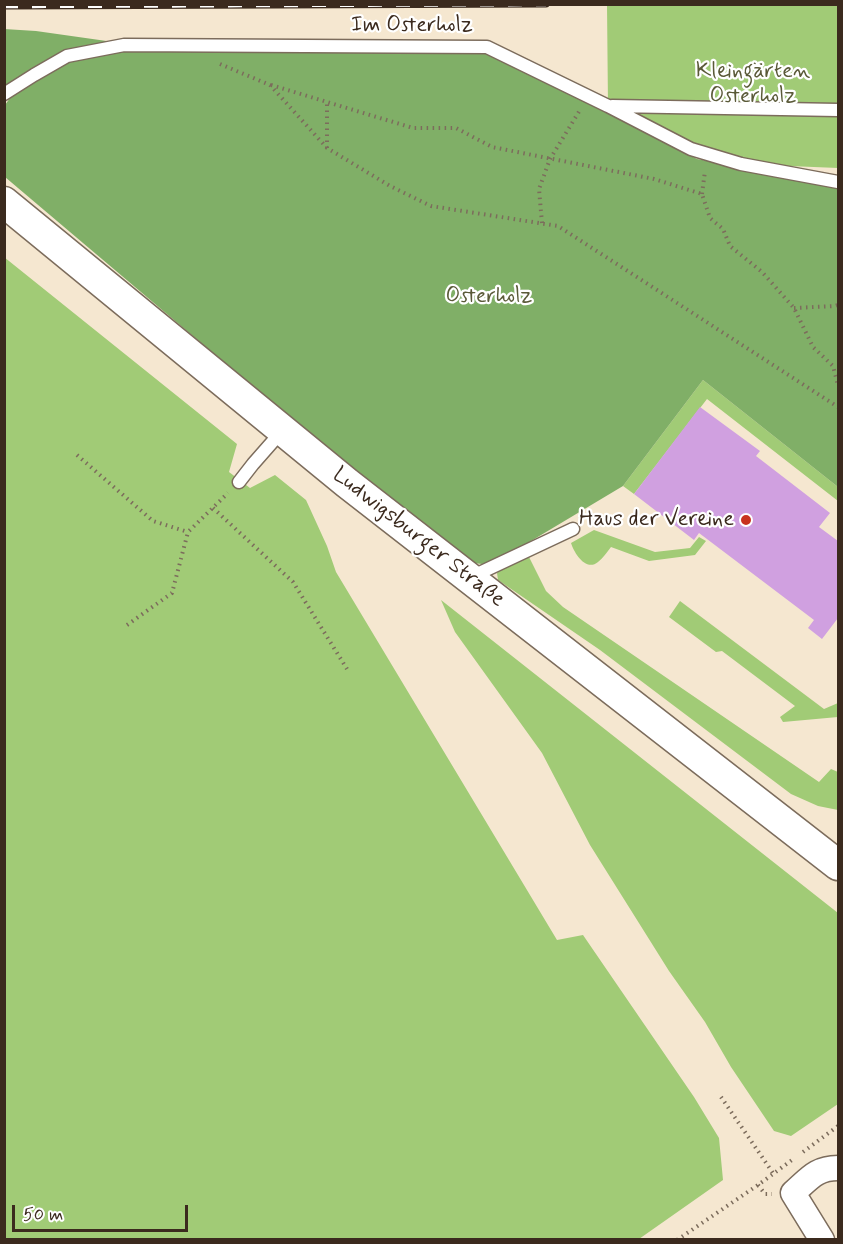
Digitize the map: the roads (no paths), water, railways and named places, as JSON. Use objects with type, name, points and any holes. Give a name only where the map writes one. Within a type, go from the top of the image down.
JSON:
[{"type":"street","name":"Ludwigsburger Straße","points":[[4,202],[347,483],[836,859]]},
{"type":"street","points":[[822,1239],[793,1193],[815,1173],[828,1168],[838,1168]]},
{"type":"lane","name":"Im Osterholz","points":[[4,94],[67,56],[124,45],[487,47],[691,149],[741,164],[838,182]]},
{"type":"lane","points":[[609,106],[838,110]]},
{"type":"lane","points":[[239,482],[282,430]]},
{"type":"lane","points":[[470,578],[573,529]]},
{"type":"railway","points":[[4,6],[546,4]]},
{"type":"place","name":"Haus der Vereine","points":[[746,520]]},
{"type":"park label","name":"Kleingärten Osterholz","points":[[753,84]]},
{"type":"park label","name":"Osterholz","points":[[489,297]]}]
